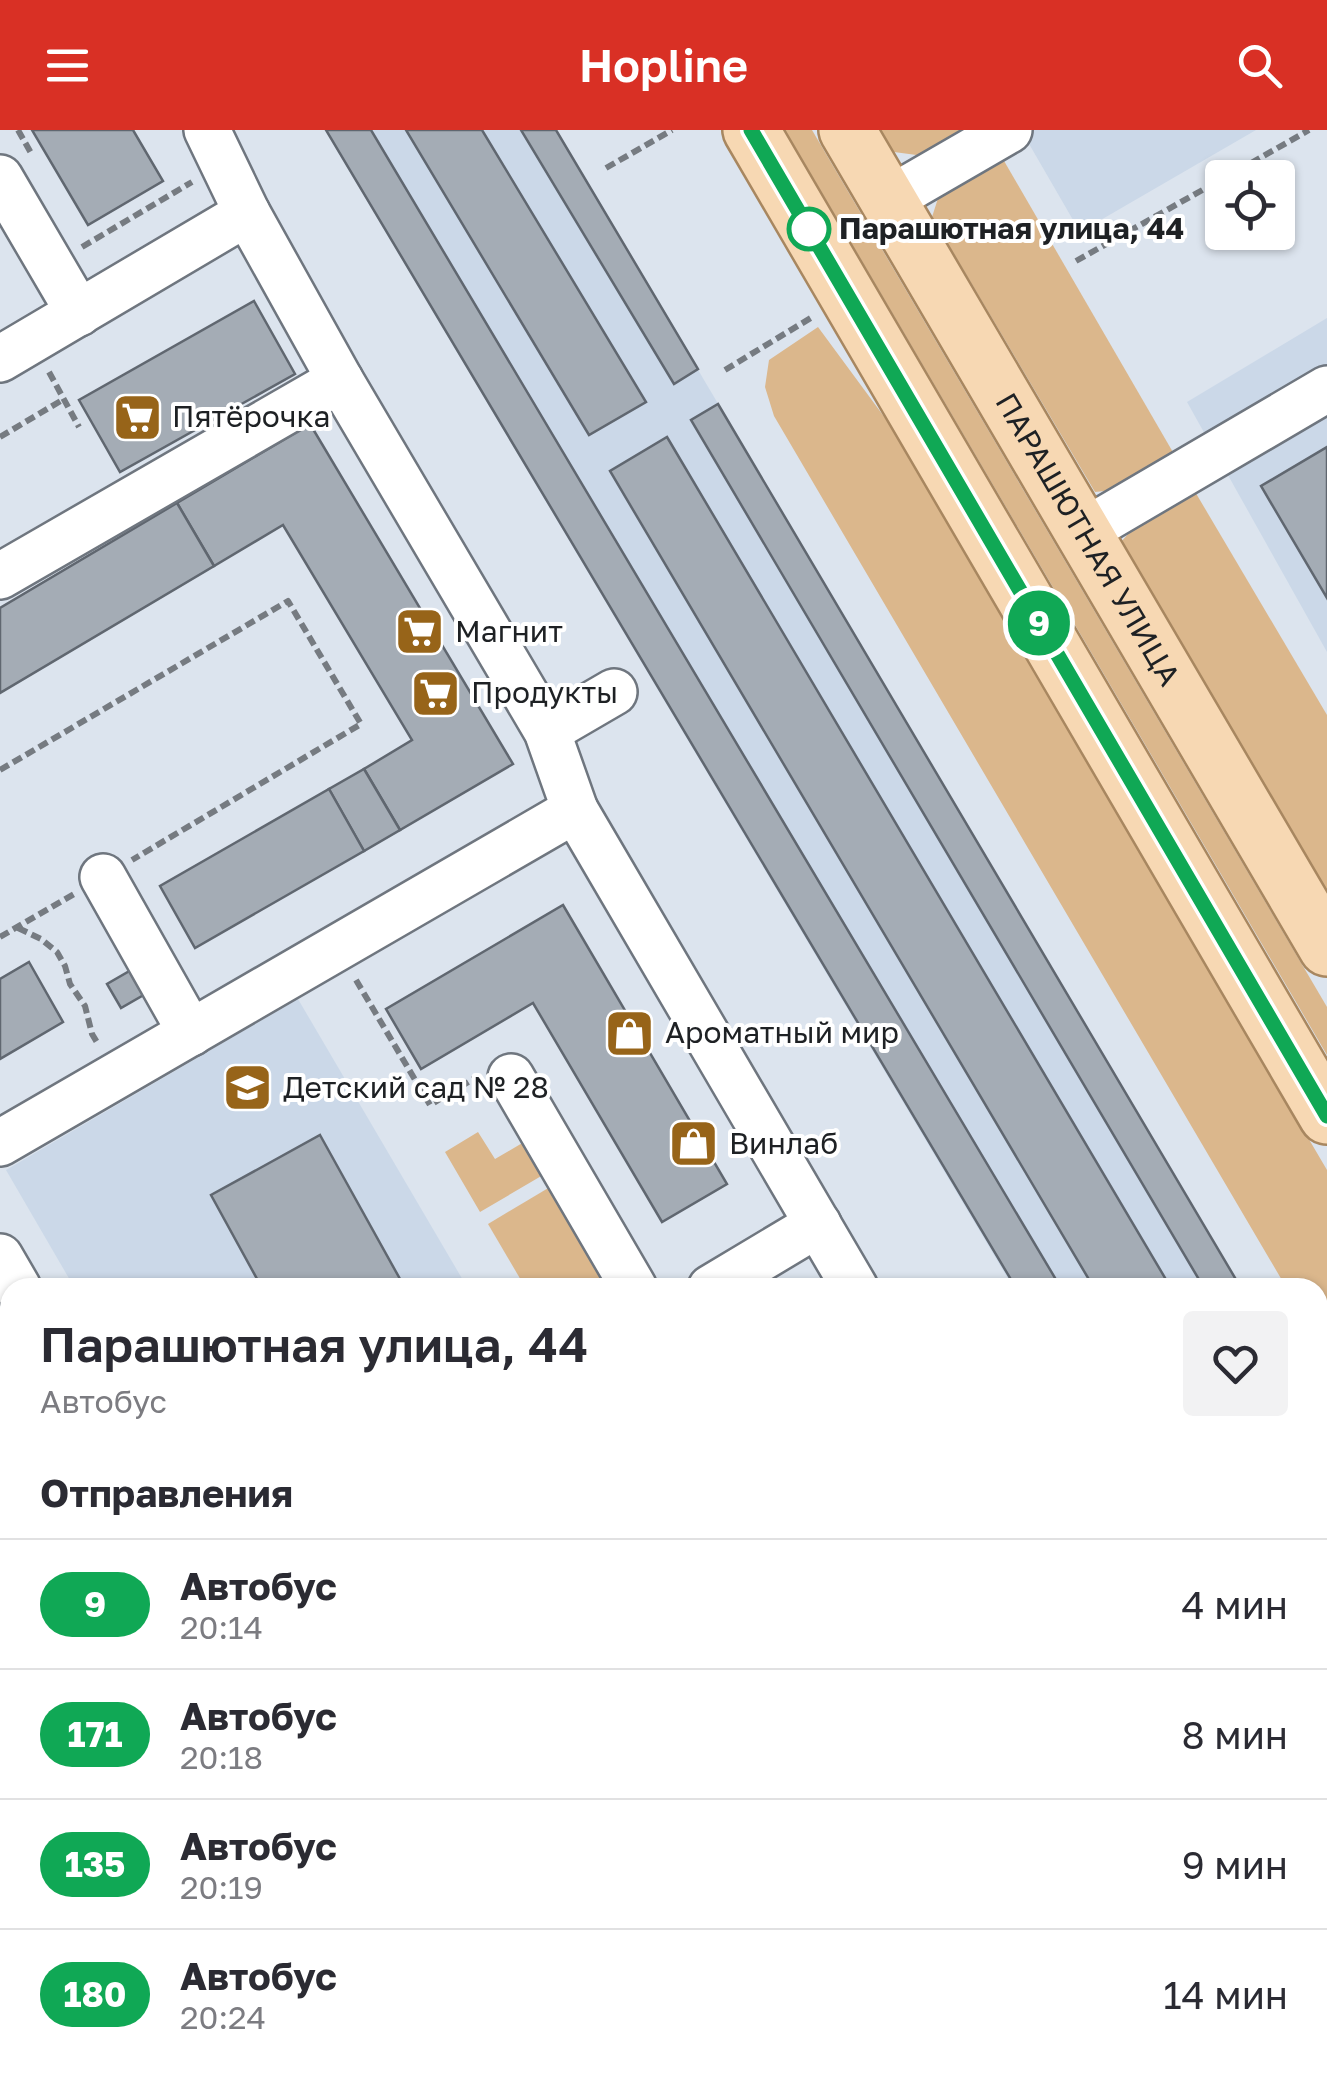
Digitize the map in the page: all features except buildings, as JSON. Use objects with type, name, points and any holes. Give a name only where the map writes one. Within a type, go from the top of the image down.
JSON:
[{"type":"main road","points":[[751,130],[1327,1116]]},
{"type":"main road","name":"ПАРАШЮТНАЯ УЛИЦА","points":[[847,130],[1327,948]]},
{"type":"lane","points":[[888,200],[1009,130]]},
{"type":"lane","points":[[216,146],[247,213],[340,380],[547,731],[576,810],[849,1278]]},
{"type":"lane","points":[[0,178],[78,313]]},
{"type":"lane","points":[[15,350],[247,213]]},
{"type":"lane","points":[[0,576],[340,380]]},
{"type":"lane","points":[[1083,532],[1327,389]]},
{"type":"lane","points":[[547,731],[614,692]]},
{"type":"lane","points":[[0,1143],[576,810]]},
{"type":"lane","points":[[103,878],[191,1034]]},
{"type":"lane","points":[[510,1077],[628,1278]]},
{"type":"lane","points":[[728,1278],[818,1224]]},
{"type":"path","points":[[606,168],[672,130]]},
{"type":"path","points":[[1256,160],[1309,130]]},
{"type":"path","points":[[50,265],[216,146]]},
{"type":"path","points":[[1076,261],[1205,189]]},
{"type":"path","points":[[725,370],[815,315]]},
{"type":"path","points":[[15,350],[64,399],[79,427]]},
{"type":"path","points":[[0,437],[64,399]]},
{"type":"path","points":[[0,770],[288,601],[361,724],[0,937]]},
{"type":"path","points":[[17,927],[57,952],[70,984],[85,1006],[92,1034],[116,1076]]},
{"type":"shaded area","points":[[325,130],[556,130],[1236,1278],[1008,1278]]},
{"type":"shaded area","points":[[785,130],[812,130],[1327,1007],[1327,1055]]},
{"type":"shaded area","points":[[881,130],[966,130],[924,156],[894,152]]},
{"type":"shaded area","points":[[1021,130],[1256,130],[1080,232]]},
{"type":"shaded area","points":[[1000,154],[1174,454],[1114,490],[1095,492],[932,217],[941,189]]},
{"type":"shaded area","points":[[1327,318],[1327,652],[1187,402]]},
{"type":"shaded area","points":[[818,327],[888,422],[1327,1170],[1327,1278],[1281,1278],[774,416],[765,387],[769,360]]},
{"type":"shaded area","points":[[1194,490],[1327,715],[1327,892],[1121,542],[1135,526]]},
{"type":"shaded area","name":"Детский сад № 28","points":[[298,999],[462,1278],[69,1278],[6,1170]]},
{"type":"shaded area","points":[[478,1132],[495,1159],[524,1142],[543,1175],[480,1212],[445,1152]]},
{"type":"shaded area","points":[[550,1187],[605,1278],[520,1278],[488,1224]]},
{"type":"bus line","name":"9","points":[[751,130],[1327,1116]]},
{"type":"place","name":"Парашютная улица, 44","points":[[809,229]]},
{"type":"place","name":"Пятёрочка","points":[[137,417]]},
{"type":"place","name":"Магнит","points":[[420,632]]},
{"type":"place","name":"Продукты","points":[[436,693]]},
{"type":"place","name":"Ароматный мир","points":[[630,1033]]},
{"type":"place","name":"Детский сад № 28","points":[[248,1088]]},
{"type":"place","name":"Винлаб","points":[[694,1144]]}]
